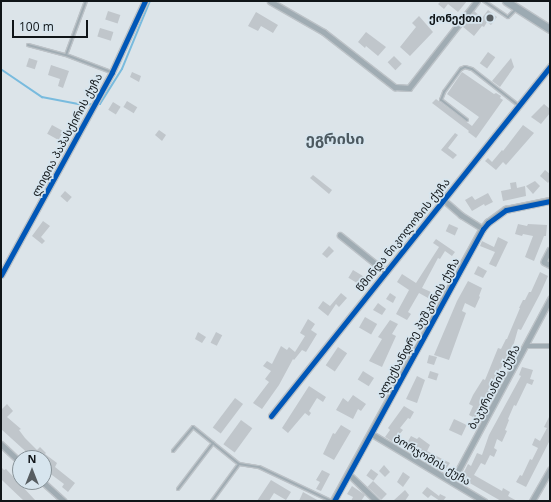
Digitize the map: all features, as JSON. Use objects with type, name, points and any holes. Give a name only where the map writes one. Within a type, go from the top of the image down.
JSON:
[{"type":"highway","points":[[506,1],[550,29]]},
{"type":"street","name":"ლიდია პაპასქირის ქუჩა","points":[[1,276],[112,72],[145,1]]},
{"type":"street","points":[[270,1],[324,32],[395,86],[409,88],[477,1]]},
{"type":"street","name":"წმინდა ნიკოლოზის ქუჩა","points":[[271,416],[550,66]]},
{"type":"street","points":[[444,200],[461,215],[483,229]]},
{"type":"street","name":"ალექსანდრე პუშკინის ქუჩა","points":[[332,501],[350,474],[483,229],[488,223],[506,210],[550,201]]},
{"type":"street","points":[[340,235],[386,272]]},
{"type":"street","points":[[550,250],[544,262],[550,265]]},
{"type":"street","name":"ბაკურიანის ქუჩა","points":[[452,482],[550,299]]},
{"type":"street","points":[[526,346],[550,346]]},
{"type":"street","name":"ბორჯომის ქუჩა","points":[[372,434],[484,501]]},
{"type":"street","points":[[1,444],[12,454]]},
{"type":"street","points":[[532,501],[550,470]]},
{"type":"street","points":[[350,474],[378,501]]},
{"type":"street","points":[[52,490],[64,501]]},
{"type":"lane","points":[[66,55],[86,1]]},
{"type":"lane","points":[[484,1],[508,17],[517,8]]},
{"type":"lane","points":[[28,45],[66,55],[112,72]]},
{"type":"lane","points":[[467,120],[441,100],[444,92],[465,67],[472,70],[519,106]]},
{"type":"lane","points":[[173,451],[193,427],[239,464],[259,467],[332,501]]},
{"type":"lane","points":[[178,489],[212,443]]},
{"type":"lane","points":[[212,501],[239,464]]},
{"type":"building","points":[[441,1],[467,1],[458,12],[448,4],[444,9],[438,4]]},
{"type":"building","points":[[488,10],[497,17],[491,25],[487,22],[484,27],[482,26],[474,36],[462,26],[474,11],[482,18]]},
{"type":"building","points":[[108,11],[120,15],[118,24],[105,20]]},
{"type":"building","points":[[256,12],[278,25],[273,33],[261,26],[258,31],[248,26]]},
{"type":"building","points":[[419,16],[433,32],[410,56],[400,47],[416,27],[412,23]]},
{"type":"building","points":[[100,28],[113,32],[111,41],[97,37]]},
{"type":"building","points":[[366,32],[386,47],[378,56],[366,46],[365,48],[358,42]]},
{"type":"building","points":[[488,52],[495,57],[487,69],[480,63]]},
{"type":"building","points":[[394,56],[402,64],[395,70],[388,62]]},
{"type":"building","points":[[29,58],[38,61],[35,69],[26,67]]},
{"type":"building","points":[[511,58],[514,67],[500,87],[492,81]]},
{"type":"building","points":[[51,65],[69,71],[63,88],[58,86],[60,79],[48,75]]},
{"type":"building","points":[[132,72],[141,76],[139,82],[130,77]]},
{"type":"building","points":[[462,72],[494,94],[496,93],[501,96],[500,98],[503,100],[476,138],[432,103],[436,99],[472,126],[479,117],[447,94]]},
{"type":"building","points":[[127,101],[137,107],[134,113],[123,107]]},
{"type":"building","points":[[113,102],[121,107],[116,114],[108,110]]},
{"type":"building","points":[[544,104],[550,109],[550,113],[541,124],[531,117]]},
{"type":"building","points":[[52,125],[63,131],[59,140],[47,134]]},
{"type":"building","points":[[523,125],[534,133],[506,165],[503,162],[496,170],[485,161],[488,158],[492,162],[502,150],[503,151]]},
{"type":"building","points":[[159,130],[166,135],[162,141],[155,135]]},
{"type":"building","points":[[455,133],[458,135],[448,148],[457,155],[453,159],[441,150]]},
{"type":"building","points":[[545,170],[550,174],[550,180],[548,183],[540,176]]},
{"type":"building","points":[[313,175],[332,190],[329,194],[310,178]]},
{"type":"building","points":[[535,181],[540,186],[533,194],[526,186]]},
{"type":"building","points":[[516,182],[517,188],[525,186],[526,196],[503,201],[501,191],[511,189],[510,183]]},
{"type":"building","points":[[65,191],[72,197],[67,202],[60,196]]},
{"type":"building","points":[[488,193],[493,202],[485,206],[484,204],[472,211],[465,200],[472,196],[475,200]]},
{"type":"building","points":[[43,221],[50,226],[41,237],[45,241],[42,244],[32,236]]},
{"type":"building","points":[[449,224],[458,228],[455,235],[446,231]]},
{"type":"building","points":[[518,224],[527,226],[528,224],[547,225],[546,236],[544,236],[534,261],[525,257],[533,236],[523,234],[522,236],[515,234]]},
{"type":"building","points":[[498,237],[508,242],[496,267],[489,264],[495,252],[480,246],[482,241],[494,247]]},
{"type":"building","points":[[436,239],[455,252],[452,256],[445,251],[440,259],[438,258],[422,288],[431,292],[428,298],[419,293],[408,312],[411,314],[407,320],[396,314],[409,290],[397,282],[402,274],[416,283],[439,247],[433,243]]},
{"type":"building","points":[[329,246],[334,251],[327,258],[322,254]]},
{"type":"building","points":[[478,266],[487,271],[483,278],[474,274]]},
{"type":"building","points":[[353,270],[363,276],[359,284],[348,278]]},
{"type":"building","points":[[540,272],[548,276],[540,294],[521,330],[518,329],[514,343],[475,418],[469,415],[473,406],[469,404],[473,395],[483,379],[485,380],[498,348],[501,349],[507,339],[519,308],[529,292],[531,292]]},
{"type":"building","points":[[468,281],[482,288],[475,308],[465,303],[462,311],[466,313],[449,360],[434,355],[457,301]]},
{"type":"building","points":[[341,293],[347,298],[339,307],[336,304],[328,316],[318,308],[323,301],[330,306]]},
{"type":"building","points":[[390,293],[396,297],[393,303],[386,299]]},
{"type":"building","points":[[378,303],[386,309],[382,315],[373,310]]},
{"type":"building","points":[[365,317],[377,324],[371,334],[359,327]]},
{"type":"building","points":[[308,319],[315,324],[311,330],[317,334],[306,352],[302,350],[294,360],[293,359],[279,385],[262,409],[253,403],[269,382],[265,379],[271,371],[263,366],[267,361],[272,364],[281,346],[287,350],[289,347],[295,352],[305,336],[300,333]]},
{"type":"building","points":[[390,320],[398,324],[392,334],[396,336],[382,367],[369,361],[382,339],[378,337]]},
{"type":"building","points":[[198,332],[206,337],[202,343],[195,339]]},
{"type":"building","points":[[216,332],[222,335],[217,346],[211,343]]},
{"type":"building","points":[[338,347],[347,353],[335,371],[326,365]]},
{"type":"building","points":[[429,355],[437,357],[434,365],[427,363]]},
{"type":"building","points":[[522,367],[533,370],[530,379],[534,380],[532,385],[527,383],[516,406],[514,405],[508,419],[509,420],[505,430],[507,431],[502,442],[497,439],[494,448],[497,450],[494,457],[490,455],[485,465],[481,463],[474,475],[502,491],[503,488],[510,492],[508,496],[517,501],[501,501],[461,478],[468,464],[471,466],[477,453],[482,455],[489,435],[521,376],[519,375]]},
{"type":"building","points":[[363,371],[374,378],[369,386],[358,379]]},
{"type":"building","points":[[430,371],[439,374],[436,380],[428,378]]},
{"type":"building","points":[[417,376],[425,380],[417,403],[406,399]]},
{"type":"building","points":[[309,386],[326,397],[323,402],[317,398],[309,411],[311,413],[309,416],[305,413],[288,433],[282,428]]},
{"type":"building","points":[[353,395],[366,404],[361,411],[358,409],[353,419],[336,410],[343,398],[348,402]]},
{"type":"building","points":[[235,398],[243,404],[221,434],[213,428]]},
{"type":"building","points":[[7,404],[13,411],[7,417],[21,429],[19,430],[25,438],[37,450],[24,450],[1,429],[1,410]]},
{"type":"building","points":[[404,406],[414,412],[410,419],[408,418],[400,428],[403,430],[393,442],[385,437],[390,430],[388,428]]},
{"type":"building","points":[[550,415],[550,440],[526,487],[516,482],[520,475],[522,476],[530,459],[532,460],[538,448],[532,445],[535,438],[540,441],[547,428],[544,427]]},
{"type":"building","points":[[454,419],[467,425],[462,436],[449,430]]},
{"type":"building","points":[[241,420],[252,428],[235,452],[223,444]]},
{"type":"building","points":[[341,425],[351,431],[334,460],[323,454],[333,433],[335,434]]},
{"type":"building","points":[[411,436],[417,439],[419,437],[430,445],[427,451],[450,463],[446,469],[404,448]]},
{"type":"building","points":[[52,459],[57,463],[55,467],[75,483],[68,492],[62,487],[64,484],[52,475]]},
{"type":"building","points":[[384,465],[390,472],[385,477],[379,471]]},
{"type":"building","points":[[1,467],[4,470],[6,469],[12,475],[12,490],[4,482],[1,479]]},
{"type":"building","points":[[371,469],[378,474],[374,481],[366,475]]},
{"type":"building","points":[[322,470],[330,474],[321,491],[316,489],[320,482],[316,480]]},
{"type":"building","points":[[403,472],[410,477],[403,487],[397,482]]},
{"type":"building","points":[[271,480],[291,492],[286,500],[274,493],[269,501],[257,501]]},
{"type":"building","points":[[373,481],[387,494],[381,500],[368,487]]},
{"type":"building","points":[[352,486],[365,495],[361,501],[351,501],[353,497],[347,494]]},
{"type":"building","points":[[427,487],[439,496],[440,494],[446,497],[443,501],[440,501],[431,495],[428,498],[422,493]]},
{"type":"building","points":[[12,490],[26,490],[36,501],[24,501]]},
{"type":"building","points":[[405,490],[409,495],[405,501],[393,501]]},
{"type":"building","points":[[303,492],[319,501],[299,501]]},
{"type":"waterway","points":[[97,104],[100,104],[122,69],[150,1]]},
{"type":"waterway","points":[[1,69],[42,97],[83,105],[93,104]]},
{"type":"cycle path","points":[[1,275],[112,72],[145,1]]},
{"type":"cycle path","points":[[271,416],[550,66]]},
{"type":"cycle path","points":[[334,501],[483,229],[488,223],[506,210],[550,201]]},
{"type":"place","name":"ქონექთი","points":[[490,18]]},
{"type":"district","name":"ეგრისი","points":[[335,139]]}]
